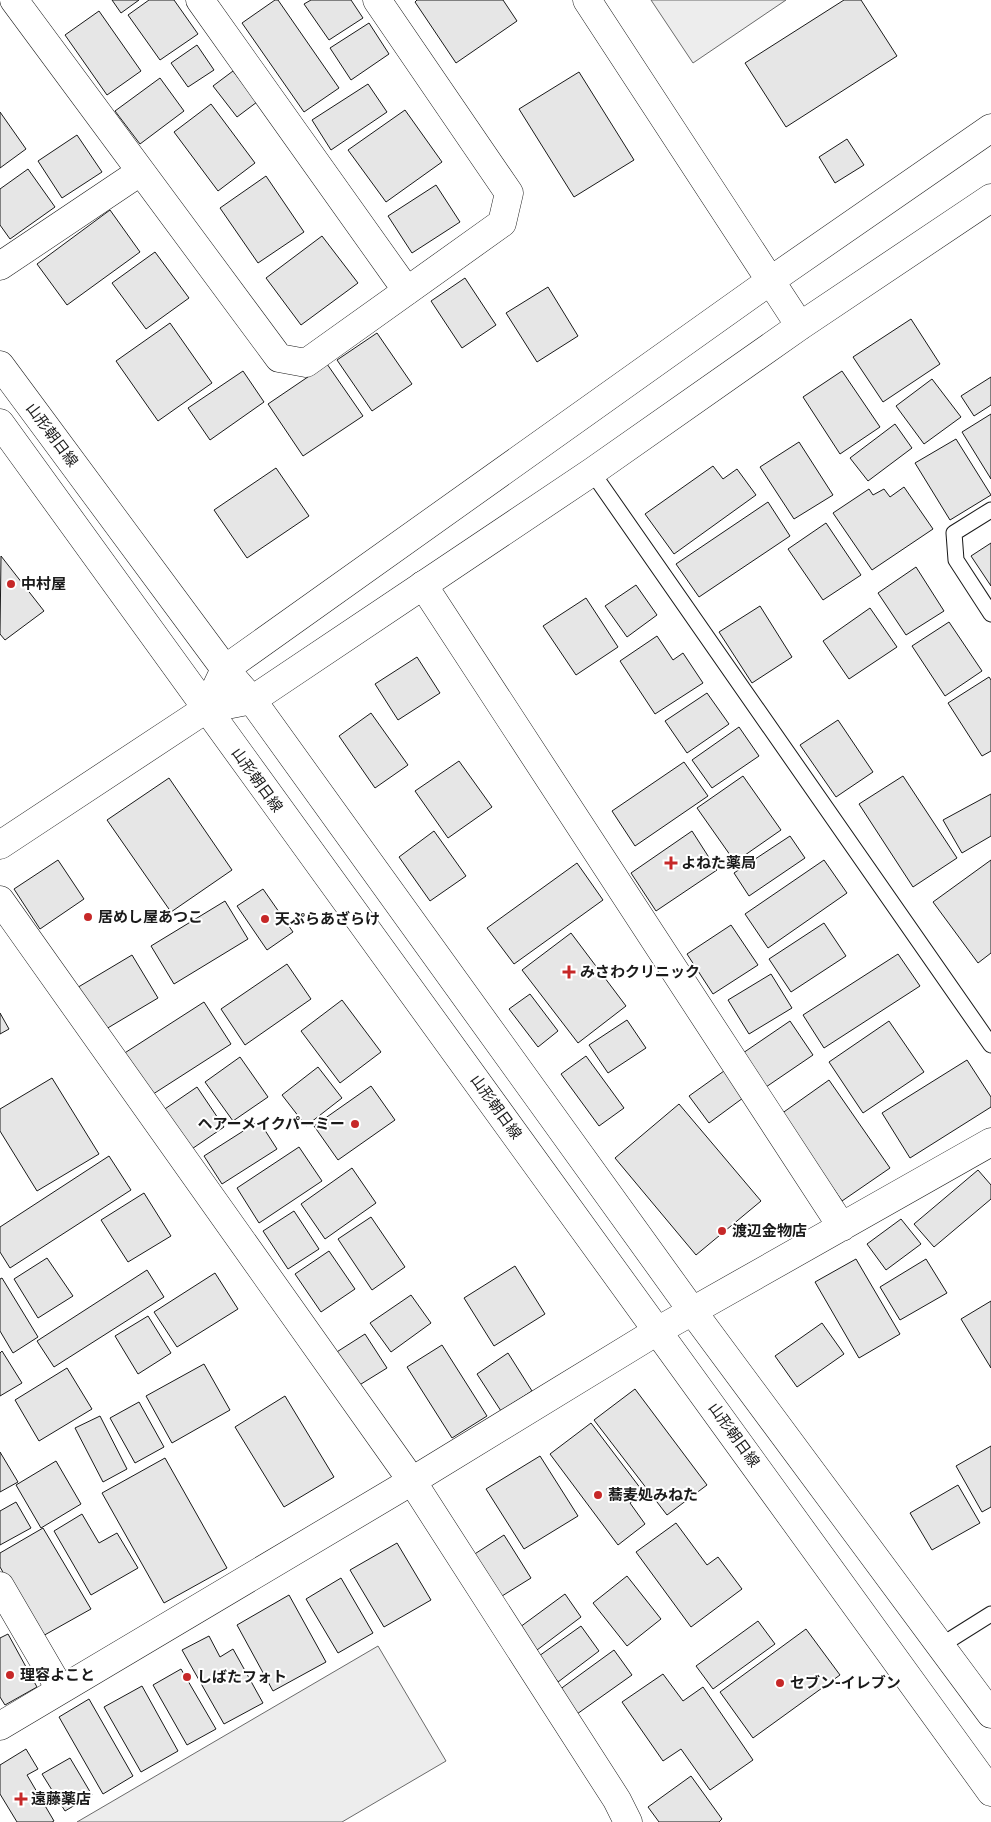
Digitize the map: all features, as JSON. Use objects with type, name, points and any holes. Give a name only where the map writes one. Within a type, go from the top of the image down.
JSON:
[{"type":"street","points":[[14,0],[279,358],[306,363],[502,223],[509,194],[381,1]]},
{"type":"street","points":[[200,0],[407,291]]},
{"type":"street","points":[[587,0],[800,326]]},
{"type":"street","points":[[206,709],[225,669],[770,282],[991,128]]},
{"type":"street","points":[[0,266],[140,172]]},
{"type":"street","points":[[0,845],[206,709],[252,700],[592,472],[800,326],[991,198]]},
{"type":"street","name":"山形朝日線","points":[[0,365],[225,669],[252,700],[693,1312],[991,1714]]},
{"type":"street","name":"山形朝日線","points":[[0,423],[991,1792]]},
{"type":"street","points":[[423,585],[842,1227]]},
{"type":"street","points":[[0,900],[412,1481],[617,1800],[628,1822]]},
{"type":"street","points":[[0,1726],[412,1481],[658,1330],[693,1312],[991,1142]]},
{"type":"street","points":[[0,1586],[60,1689]]},
{"type":"lane","points":[[592,472],[991,1045]]},
{"type":"lane","points":[[991,510],[954,534],[956,560],[991,614]]},
{"type":"lane","points":[[940,1646],[991,1614]]},
{"type":"shaded area","points":[[651,0],[786,0],[693,63]]},
{"type":"shaded area","points":[[378,1646],[446,1761],[342,1822],[77,1822]]},
{"type":"building","points":[[112,0],[139,0],[121,13]]},
{"type":"building","points":[[149,0],[174,0],[198,34],[160,60],[128,15]]},
{"type":"building","points":[[275,0],[278,0],[339,88],[304,112],[242,23]]},
{"type":"building","points":[[311,0],[351,0],[363,18],[329,40],[304,4]]},
{"type":"building","points":[[417,0],[503,0],[517,21],[456,63],[415,2]]},
{"type":"building","points":[[844,0],[861,0],[897,56],[786,127],[745,63]]},
{"type":"building","points":[[99,11],[141,71],[107,95],[65,35]]},
{"type":"building","points":[[369,23],[389,54],[351,80],[330,48]]},
{"type":"building","points":[[197,45],[214,70],[188,87],[171,63]]},
{"type":"building","points":[[233,71],[257,102],[237,117],[213,86]]},
{"type":"building","points":[[579,72],[634,160],[574,197],[519,109]]},
{"type":"building","points":[[160,78],[184,111],[140,144],[115,111]]},
{"type":"building","points":[[368,84],[387,112],[331,150],[312,120]]},
{"type":"building","points":[[211,104],[255,163],[218,191],[174,132]]},
{"type":"building","points":[[405,110],[442,162],[386,202],[348,150]]},
{"type":"building","points":[[0,112],[26,149],[0,168]]},
{"type":"building","points":[[77,135],[102,172],[62,198],[38,161]]},
{"type":"building","points":[[847,139],[864,165],[835,183],[819,157]]},
{"type":"building","points":[[28,169],[55,207],[10,239],[0,225],[0,189]]},
{"type":"building","points":[[266,176],[304,232],[258,263],[220,208]]},
{"type":"building","points":[[436,185],[460,222],[412,253],[388,216]]},
{"type":"building","points":[[110,210],[140,252],[67,305],[37,264]]},
{"type":"building","points":[[322,236],[358,283],[301,325],[266,278]]},
{"type":"building","points":[[155,252],[189,298],[146,329],[112,283]]},
{"type":"building","points":[[465,278],[496,325],[462,348],[431,301]]},
{"type":"building","points":[[548,287],[578,336],[537,362],[506,313]]},
{"type":"building","points":[[911,319],[940,364],[883,402],[853,357]]},
{"type":"building","points":[[170,323],[212,383],[158,421],[116,361]]},
{"type":"building","points":[[377,333],[412,384],[372,411],[337,360]]},
{"type":"building","points":[[327,364],[363,416],[303,456],[268,404]]},
{"type":"building","points":[[243,371],[264,402],[210,440],[188,408]]},
{"type":"building","points":[[842,371],[880,427],[840,454],[803,397]]},
{"type":"building","points":[[991,377],[991,405],[974,416],[961,396]]},
{"type":"building","points":[[932,379],[961,417],[924,444],[896,406]]},
{"type":"building","points":[[991,414],[991,479],[962,432]]},
{"type":"building","points":[[895,424],[912,448],[868,481],[850,458]]},
{"type":"building","points":[[956,439],[991,495],[950,520],[915,463]]},
{"type":"building","points":[[799,442],[833,495],[794,519],[760,467]]},
{"type":"building","points":[[713,466],[723,479],[737,469],[756,495],[674,554],[645,514]]},
{"type":"building","points":[[276,468],[309,516],[247,558],[214,510]]},
{"type":"building","points":[[904,487],[933,529],[872,570],[833,513],[869,489],[873,495],[884,489],[890,497]]},
{"type":"building","points":[[768,502],[790,536],[699,597],[676,564]]},
{"type":"building","points":[[826,523],[861,575],[823,600],[788,549]]},
{"type":"building","points":[[991,543],[991,586],[971,556]]},
{"type":"building","name":"中村屋","points":[[1,556],[44,611],[5,640],[0,634]]},
{"type":"building","points":[[916,567],[944,611],[906,635],[878,593]]},
{"type":"building","points":[[636,585],[657,615],[627,637],[605,606]]},
{"type":"building","points":[[586,598],[618,647],[576,675],[543,626]]},
{"type":"building","points":[[760,606],[792,657],[752,683],[719,632]]},
{"type":"building","points":[[870,608],[897,647],[849,679],[823,641]]},
{"type":"building","points":[[949,622],[982,671],[945,696],[912,646]]},
{"type":"building","points":[[657,636],[673,660],[683,653],[703,683],[655,714],[620,661]]},
{"type":"building","points":[[417,657],[440,693],[398,720],[375,684]]},
{"type":"building","points":[[989,677],[991,680],[991,751],[982,756],[948,703]]},
{"type":"building","points":[[707,693],[729,724],[687,753],[665,721]]},
{"type":"building","points":[[371,713],[408,765],[375,788],[339,736]]},
{"type":"building","points":[[838,720],[873,772],[836,797],[800,745]]},
{"type":"building","points":[[739,727],[759,756],[712,788],[692,760]]},
{"type":"building","points":[[459,761],[492,807],[448,838],[415,791]]},
{"type":"building","points":[[684,762],[708,796],[635,846],[612,811]]},
{"type":"building","points":[[743,776],[781,830],[735,862],[697,808]]},
{"type":"building","points":[[903,776],[957,858],[913,887],[859,804]]},
{"type":"building","points":[[169,778],[232,870],[171,912],[107,820]]},
{"type":"building","points":[[991,794],[991,836],[962,853],[943,820]]},
{"type":"building","points":[[434,831],[466,876],[430,901],[399,857]]},
{"type":"building","points":[[692,831],[717,870],[656,911],[631,873]]},
{"type":"building","points":[[790,836],[805,858],[749,896],[734,873]]},
{"type":"building","points":[[58,860],[84,899],[40,929],[14,889]]},
{"type":"building","points":[[824,860],[847,893],[768,948],[745,914]]},
{"type":"building","points":[[991,860],[991,953],[978,963],[933,902]]},
{"type":"building","points":[[577,863],[603,900],[514,964],[487,928]]},
{"type":"building","name":"天ぷらあざらけ","points":[[263,889],[293,932],[267,950],[237,906]]},
{"type":"building","points":[[225,901],[248,939],[174,984],[151,946]]},
{"type":"building","points":[[824,923],[846,956],[791,992],[769,959]]},
{"type":"building","points":[[731,925],[758,965],[713,994],[687,954]]},
{"type":"building","points":[[571,933],[626,1006],[578,1043],[522,970]]},
{"type":"building","points":[[898,954],[920,986],[824,1048],[803,1015]]},
{"type":"building","points":[[132,955],[158,998],[101,1032],[75,989]]},
{"type":"building","points":[[287,964],[311,999],[245,1045],[221,1009]]},
{"type":"building","points":[[771,974],[792,1008],[749,1034],[728,1000]]},
{"type":"building","points":[[530,994],[558,1031],[538,1047],[509,1009]]},
{"type":"building","points":[[342,1000],[381,1052],[340,1083],[301,1031]]},
{"type":"building","points":[[204,1002],[231,1044],[147,1098],[120,1056]]},
{"type":"building","points":[[0,1013],[9,1029],[0,1034]]},
{"type":"building","points":[[627,1020],[646,1048],[608,1073],[589,1045]]},
{"type":"building","points":[[790,1021],[813,1055],[766,1087],[743,1053]]},
{"type":"building","points":[[889,1021],[924,1072],[863,1113],[829,1062]]},
{"type":"building","points":[[586,1056],[624,1108],[599,1126],[561,1074]]},
{"type":"building","points":[[240,1057],[268,1097],[233,1121],[205,1082]]},
{"type":"building","points":[[967,1060],[991,1097],[991,1107],[910,1158],[882,1113]]},
{"type":"building","points":[[318,1067],[342,1098],[306,1126],[282,1095]]},
{"type":"building","points":[[724,1071],[743,1098],[709,1123],[689,1096]]},
{"type":"building","points":[[52,1078],[99,1154],[37,1191],[0,1131],[0,1109]]},
{"type":"building","points":[[829,1080],[890,1168],[842,1201],[781,1114]]},
{"type":"building","points":[[371,1086],[395,1120],[338,1160],[314,1126]]},
{"type":"building","points":[[197,1087],[224,1127],[183,1155],[156,1115]]},
{"type":"building","points":[[679,1104],[761,1201],[696,1255],[615,1158]]},
{"type":"building","points":[[259,1121],[277,1149],[222,1184],[204,1156]]},
{"type":"building","points":[[299,1147],[322,1181],[259,1223],[237,1188]]},
{"type":"building","points":[[109,1156],[131,1190],[10,1268],[0,1252],[0,1227]]},
{"type":"building","points":[[352,1168],[376,1203],[325,1239],[301,1204]]},
{"type":"building","points":[[978,1170],[991,1185],[991,1199],[934,1247],[914,1224]]},
{"type":"building","points":[[144,1193],[171,1236],[128,1262],[101,1220]]},
{"type":"building","points":[[294,1211],[319,1249],[288,1269],[263,1231]]},
{"type":"building","points":[[371,1217],[405,1267],[372,1290],[338,1239]]},
{"type":"building","points":[[901,1219],[921,1244],[886,1270],[867,1244]]},
{"type":"building","points":[[329,1251],[355,1289],[321,1312],[295,1274]]},
{"type":"building","points":[[47,1258],[73,1296],[38,1318],[14,1279]]},
{"type":"building","points":[[856,1259],[900,1334],[859,1358],[815,1282]]},
{"type":"building","points":[[926,1259],[947,1293],[900,1320],[880,1287]]},
{"type":"building","points":[[515,1266],[545,1314],[494,1346],[464,1298]]},
{"type":"building","points":[[147,1270],[164,1297],[54,1367],[37,1341]]},
{"type":"building","points":[[215,1273],[238,1309],[177,1347],[154,1312]]},
{"type":"building","points":[[2,1278],[38,1337],[13,1353],[0,1331],[0,1279]]},
{"type":"building","points":[[411,1295],[431,1323],[391,1352],[370,1323]]},
{"type":"building","points":[[991,1301],[991,1368],[961,1319]]},
{"type":"building","points":[[148,1316],[171,1353],[138,1374],[115,1336]]},
{"type":"building","points":[[822,1323],[844,1354],[797,1387],[775,1356]]},
{"type":"building","points":[[365,1334],[387,1368],[353,1389],[332,1355]]},
{"type":"building","points":[[442,1345],[487,1416],[452,1438],[407,1367]]},
{"type":"building","points":[[2,1351],[22,1383],[0,1396],[0,1353]]},
{"type":"building","points":[[508,1353],[532,1391],[501,1411],[477,1374]]},
{"type":"building","points":[[204,1364],[230,1410],[172,1443],[146,1396]]},
{"type":"building","points":[[67,1368],[92,1409],[39,1441],[15,1400]]},
{"type":"building","points":[[635,1389],[707,1485],[667,1515],[594,1420]]},
{"type":"building","points":[[285,1396],[334,1477],[284,1507],[235,1427]]},
{"type":"building","points":[[139,1402],[164,1447],[135,1463],[110,1418]]},
{"type":"building","points":[[100,1416],[127,1469],[103,1482],[75,1428]]},
{"type":"building","points":[[591,1423],[644,1493],[630,1503],[645,1524],[618,1545],[550,1454]]},
{"type":"building","points":[[991,1446],[991,1507],[982,1512],[956,1466]]},
{"type":"building","points":[[0,1452],[18,1482],[0,1492]]},
{"type":"building","points":[[540,1456],[578,1516],[524,1549],[486,1489]]},
{"type":"building","points":[[165,1458],[227,1568],[164,1603],[102,1493]]},
{"type":"building","points":[[56,1461],[81,1504],[41,1528],[16,1485]]},
{"type":"building","points":[[958,1485],[980,1523],[932,1550],[910,1513]]},
{"type":"building","points":[[16,1502],[31,1528],[0,1545],[0,1511]]},
{"type":"building","points":[[82,1514],[99,1543],[117,1533],[138,1568],[91,1595],[54,1531]]},
{"type":"building","points":[[676,1523],[707,1565],[718,1557],[742,1589],[691,1627],[636,1552]]},
{"type":"building","points":[[43,1528],[91,1609],[41,1637],[0,1567],[0,1553]]},
{"type":"building","points":[[504,1535],[531,1578],[494,1601],[467,1559]]},
{"type":"building","points":[[397,1543],[431,1600],[384,1627],[350,1570]]},
{"type":"building","points":[[627,1576],[661,1619],[627,1646],[593,1603]]},
{"type":"building","points":[[341,1578],[373,1633],[338,1653],[306,1599]]},
{"type":"building","points":[[565,1594],[581,1617],[533,1653],[516,1630]]},
{"type":"building","points":[[289,1595],[326,1662],[273,1691],[237,1625]]},
{"type":"building","points":[[758,1621],[775,1644],[713,1689],[696,1666]]},
{"type":"building","points":[[581,1626],[599,1651],[558,1682],[539,1656]]},
{"type":"building","name":"セブン-イレブン","points":[[806,1629],[840,1675],[753,1738],[720,1692]]},
{"type":"building","points":[[8,1634],[37,1687],[5,1705],[0,1697],[0,1638]]},
{"type":"building","points":[[209,1636],[220,1657],[233,1649],[263,1703],[224,1724],[182,1650]]},
{"type":"building","points":[[614,1650],[632,1675],[577,1714],[559,1690]]},
{"type":"building","points":[[181,1669],[216,1729],[187,1745],[153,1685]]},
{"type":"building","points":[[663,1674],[683,1701],[703,1687],[753,1760],[710,1790],[681,1749],[663,1761],[622,1702]]},
{"type":"building","points":[[142,1686],[178,1751],[141,1772],[104,1707]]},
{"type":"building","points":[[89,1699],[133,1776],[103,1794],[59,1717]]},
{"type":"building","points":[[26,1749],[38,1769],[27,1775],[54,1821],[52,1822],[17,1822],[0,1794],[0,1765]]},
{"type":"building","points":[[70,1758],[92,1795],[65,1811],[42,1774]]},
{"type":"building","points":[[691,1776],[722,1819],[719,1822],[659,1822],[648,1807]]},
{"type":"place","name":"中村屋","points":[[11,584]]},
{"type":"place","name":"よねた薬局","points":[[671,863]]},
{"type":"place","name":"居めし屋あつこ","points":[[88,917]]},
{"type":"place","name":"天ぷらあざらけ","points":[[265,919]]},
{"type":"place","name":"みさわクリニック","points":[[569,972]]},
{"type":"place","name":"ヘアーメイクパーミー","points":[[355,1124]]},
{"type":"place","name":"渡辺金物店","points":[[722,1231]]},
{"type":"place","name":"蕎麦処みねた","points":[[598,1495]]},
{"type":"place","name":"理容よこと","points":[[10,1675]]},
{"type":"place","name":"しばたフォト","points":[[187,1677]]},
{"type":"place","name":"セブン-イレブン","points":[[780,1683]]},
{"type":"place","name":"遠藤薬店","points":[[21,1799]]}]
